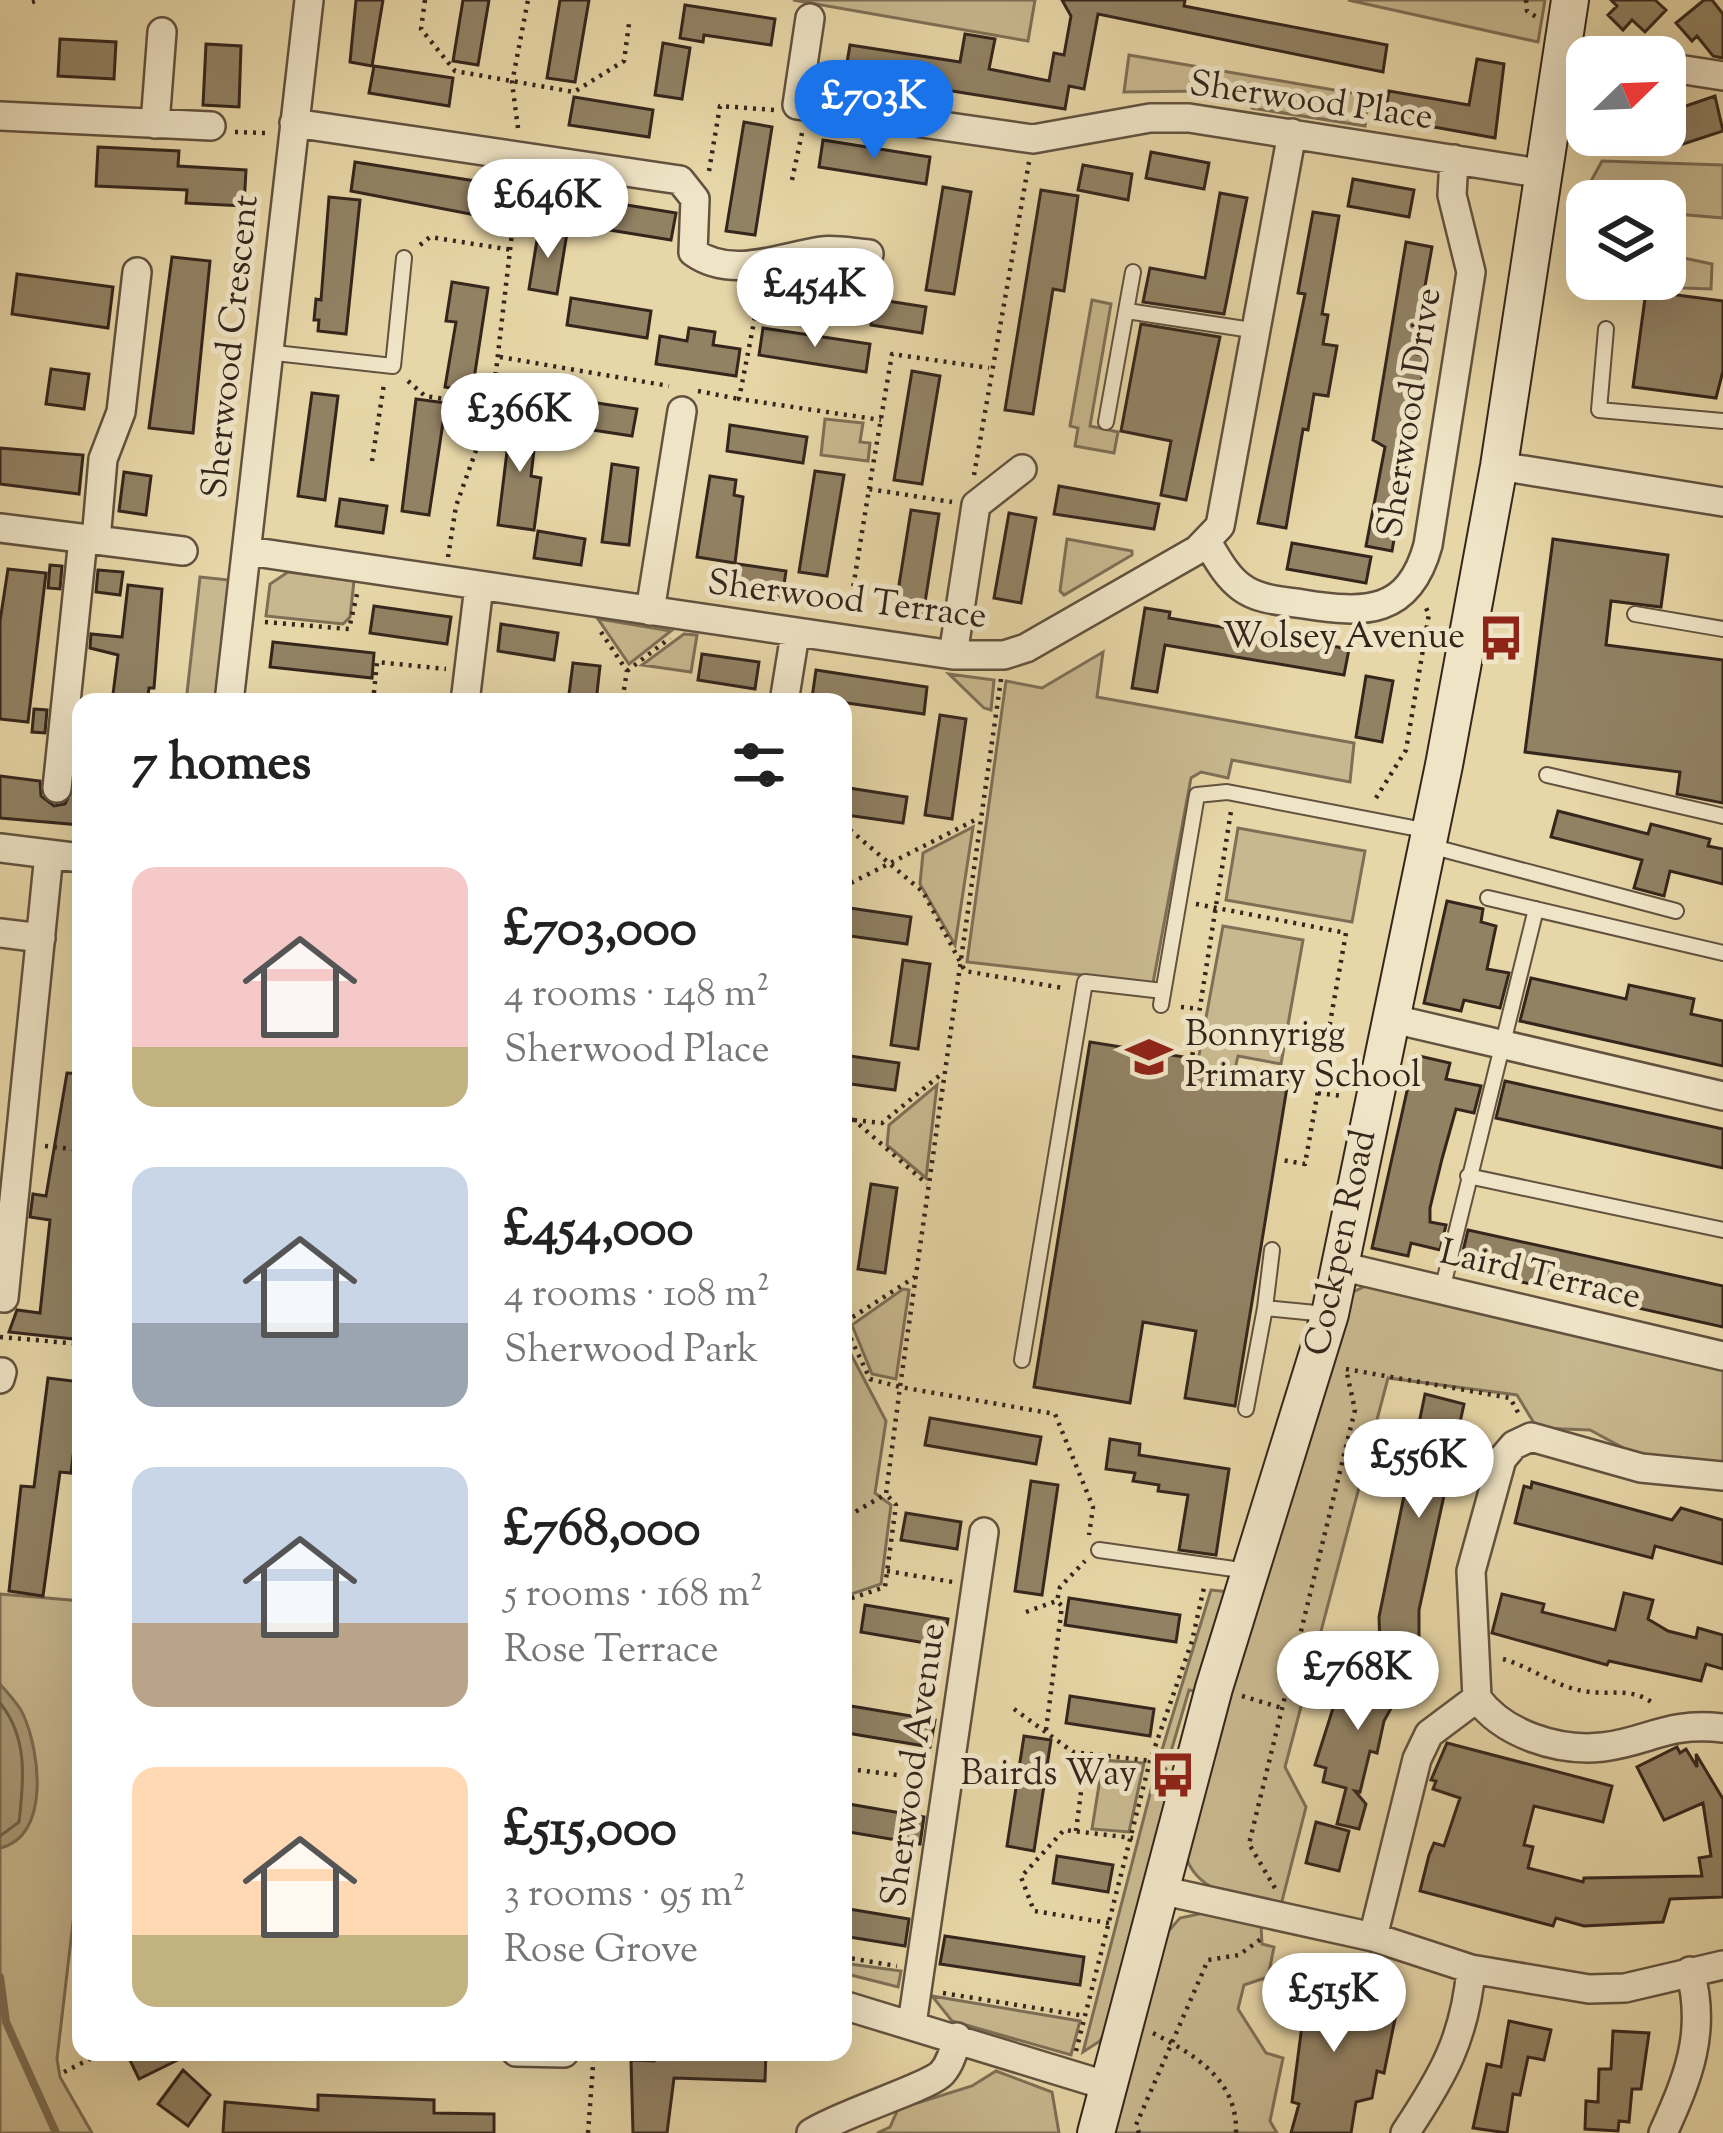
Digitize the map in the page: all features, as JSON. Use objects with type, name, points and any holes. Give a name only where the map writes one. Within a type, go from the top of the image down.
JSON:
[{"type":"main road","name":"Cockpen Road","points":[[1570,0],[1575,36]]},
{"type":"main road","name":"Cockpen Road","points":[[1096,2133],[1193,1766],[1250,1581],[1333,1342],[1340,1266],[1498,466],[1545,174],[1566,98]]},
{"type":"street","name":"Sherwood Crescent","points":[[230,693],[310,0]]},
{"type":"street","points":[[797,105],[810,18]]},
{"type":"street","points":[[155,124],[162,32]]},
{"type":"street","points":[[1686,70],[1723,76]]},
{"type":"street","name":"Sherwood Place","points":[[797,105],[1033,139],[1150,118],[1189,118],[1545,174]]},
{"type":"street","points":[[0,116],[211,126]]},
{"type":"street","points":[[294,123],[680,180],[695,199],[693,252],[761,267],[824,250],[868,254]]},
{"type":"street","points":[[1208,542],[1226,510],[1292,133]]},
{"type":"street","name":"Sherwood Drive","points":[[1208,542],[1230,577],[1259,597],[1352,612],[1394,599],[1412,585],[1428,545],[1471,272],[1452,195],[1454,159]]},
{"type":"street","points":[[57,788],[103,459],[121,412],[137,272]]},
{"type":"street","points":[[650,611],[682,411]]},
{"type":"street","points":[[1498,466],[1722,496]]},
{"type":"street","points":[[953,655],[976,505],[1022,469]]},
{"type":"street","points":[[0,529],[183,551]]},
{"type":"street","name":"Sherwood Terrace","points":[[248,551],[794,634],[953,655],[1004,655],[1050,635],[1208,542]]},
{"type":"street","points":[[467,693],[479,586]]},
{"type":"street","points":[[785,693],[794,634]]},
{"type":"street","points":[[0,848],[72,857]]},
{"type":"street","points":[[4,1298],[9,1152],[49,854]]},
{"type":"street","points":[[0,933],[41,938]]},
{"type":"street","points":[[1389,1018],[1723,1096]]},
{"type":"street","name":"Laird Terrace","points":[[1340,1266],[1723,1356]]},
{"type":"street","points":[[1723,1476],[1641,1468],[1532,1437],[1514,1444],[1502,1459],[1493,1505],[1476,1547],[1469,1595],[1477,1698],[1507,1729],[1597,1748],[1680,1726],[1723,1728]]},
{"type":"street","name":"Sherwood Avenue","points":[[912,2024],[951,1781],[968,1585],[984,1532]]},
{"type":"street","points":[[1373,1937],[1417,1759],[1429,1734],[1477,1698]]},
{"type":"street","points":[[1160,1890],[1270,1918],[1373,1937],[1471,1969],[1589,1989],[1625,1988],[1723,1965]]},
{"type":"street","points":[[1405,2133],[1437,2085],[1466,2022],[1471,1969]]},
{"type":"street","points":[[1663,2133],[1691,2068],[1698,2034],[1690,1971]]},
{"type":"street","points":[[852,2007],[1108,2086]]},
{"type":"street","points":[[811,2133],[887,2095],[932,2081],[948,2064],[958,2037]]},
{"type":"lane","points":[[266,352],[393,366],[404,258]]},
{"type":"lane","points":[[1106,422],[1133,272]]},
{"type":"lane","points":[[1126,310],[1258,331]]},
{"type":"lane","points":[[1606,329],[1599,410],[1723,422]]},
{"type":"lane","points":[[1635,614],[1723,628]]},
{"type":"lane","points":[[1547,775],[1723,816]]},
{"type":"lane","points":[[1022,1360],[1085,982],[1162,998],[1197,795],[1234,794],[1363,818],[1676,911]]},
{"type":"lane","points":[[1488,898],[1723,953]]},
{"type":"lane","points":[[1442,1290],[1536,909]]},
{"type":"lane","points":[[1468,1176],[1723,1231]]},
{"type":"lane","points":[[1246,1408],[1272,1250]]},
{"type":"lane","points":[[1265,1308],[1333,1342]]},
{"type":"lane","points":[[1102,1558],[1250,1581]]},
{"type":"path","points":[[32,2],[40,0]]},
{"type":"path","points":[[425,0],[421,29],[455,71],[574,92],[624,61],[629,24]]},
{"type":"path","points":[[445,581],[456,506],[492,406],[500,357],[522,157],[512,83],[528,0]]},
{"type":"path","points":[[695,199],[705,192],[720,106],[767,112],[797,105],[804,122],[792,180]]},
{"type":"path","points":[[869,489],[976,505],[973,464],[1033,139]]},
{"type":"path","points":[[404,258],[430,237],[512,250]]},
{"type":"path","points":[[740,398],[761,267]]},
{"type":"path","points":[[845,641],[892,354],[991,369]]},
{"type":"path","points":[[500,357],[881,420]]},
{"type":"path","points":[[372,461],[380,391],[393,366],[425,396],[492,406]]},
{"type":"path","points":[[260,621],[349,629],[360,568]]},
{"type":"path","points":[[1363,818],[1406,750],[1430,614],[1412,585]]},
{"type":"path","points":[[582,602],[627,671],[623,693]]},
{"type":"path","points":[[627,671],[695,618]]},
{"type":"path","points":[[852,1598],[885,1587],[896,1505],[886,1494],[899,1387],[1004,655]]},
{"type":"path","points":[[374,693],[377,662],[469,672]]},
{"type":"path","points":[[1191,1064],[1234,794]]},
{"type":"path","points":[[852,883],[980,818]]},
{"type":"path","points":[[852,832],[922,892],[965,971]]},
{"type":"path","points":[[1179,901],[1346,933],[1305,1164],[1282,1160]]},
{"type":"path","points":[[854,1120],[882,1123],[942,1073]]},
{"type":"path","points":[[854,1120],[927,1184]]},
{"type":"path","points":[[9,1152],[37,1145],[72,1149]]},
{"type":"path","points":[[852,1317],[915,1277]]},
{"type":"path","points":[[0,1337],[72,1343]]},
{"type":"path","points":[[852,1340],[870,1379],[1055,1414],[1093,1507],[1085,1561],[1060,1587],[1062,1606],[1046,1730]]},
{"type":"path","points":[[1333,1342],[1510,1398],[1532,1437]]},
{"type":"path","points":[[1139,2133],[1136,2126],[1208,1960],[1239,1955],[1260,1942],[1270,1918],[1275,1888],[1250,1844],[1355,1410],[1333,1342]]},
{"type":"path","points":[[852,1514],[886,1494]]},
{"type":"path","points":[[1085,1561],[1102,1558]]},
{"type":"path","points":[[887,1571],[968,1585]]},
{"type":"path","points":[[1185,1580],[1250,1581]]},
{"type":"path","points":[[1071,2074],[1150,1761],[1192,1641],[1205,1583]]},
{"type":"path","points":[[1026,1612],[1058,1601]]},
{"type":"path","points":[[1474,1651],[1586,1692],[1647,1698],[1680,1726]]},
{"type":"path","points":[[1240,1695],[1282,1708]]},
{"type":"path","points":[[1014,1709],[1073,1752],[1193,1766]]},
{"type":"path","points":[[1076,1831],[1086,1753]]},
{"type":"path","points":[[852,1769],[951,1781]]},
{"type":"path","points":[[1109,1923],[1034,1911],[1021,1877],[1064,1829],[1133,1838]]},
{"type":"path","points":[[852,1960],[920,1980],[1085,2016]]},
{"type":"path","points":[[1130,2002],[1150,2008],[1151,2032],[1210,2067],[1228,2092],[1236,2133]]},
{"type":"path","points":[[64,2072],[86,2061]]},
{"type":"path","points":[[588,2133],[594,2061]]},
{"type":"shaded area","points":[[793,0],[1035,0],[1028,41]]},
{"type":"shaded area","points":[[1348,0],[1545,0],[1538,42]]},
{"type":"shaded area","points":[[1129,55],[1369,96],[1365,126],[1252,108],[1246,99],[1204,91],[1124,92]]},
{"type":"shaded area","points":[[1602,161],[1723,165],[1723,218],[1686,215],[1686,180],[1592,180]]},
{"type":"shaded area","points":[[522,190],[572,198],[567,225],[518,217]]},
{"type":"shaded area","points":[[1686,258],[1712,264],[1711,289],[1686,288]]},
{"type":"shaded area","points":[[1092,300],[1111,304],[1090,426],[1118,432],[1114,453],[1075,446],[1078,428],[1070,426]]},
{"type":"shaded area","points":[[825,419],[863,423],[860,442],[870,443],[868,461],[821,455]]},
{"type":"shaded area","points":[[1067,539],[1132,551],[1132,555],[1064,595],[1060,591]]},
{"type":"shaded area","points":[[288,572],[354,581],[350,617],[343,624],[266,616],[270,584]]},
{"type":"shaded area","points":[[200,577],[229,580],[216,693],[187,693]]},
{"type":"shaded area","points":[[599,619],[671,631],[629,664]]},
{"type":"shaded area","points":[[684,634],[697,635],[691,672],[642,665]]},
{"type":"shaded area","points":[[1103,652],[1097,697],[1354,743],[1350,782],[1232,760],[1228,778],[1201,772],[1191,778],[1153,983],[967,962],[1006,681],[1042,688]]},
{"type":"shaded area","points":[[949,674],[994,680],[991,710],[984,708]]},
{"type":"shaded area","points":[[973,827],[955,945],[920,884],[923,853]]},
{"type":"shaded area","points":[[1238,828],[1365,851],[1352,922],[1226,900]]},
{"type":"shaded area","points":[[1223,926],[1303,940],[1281,1064],[1238,1056],[1234,1073],[1197,1066]]},
{"type":"shaded area","points":[[937,1085],[926,1178],[887,1145],[889,1125]]},
{"type":"shaded area","points":[[1372,1283],[1723,1368],[1723,1466],[1642,1458],[1590,1430],[1537,1428],[1517,1395],[1388,1378],[1285,1767],[1306,1807],[1280,1909],[1208,1885],[1189,1864],[1184,1849],[1353,1292]]},
{"type":"shaded area","points":[[903,1289],[909,1290],[896,1379],[872,1374],[852,1325]]},
{"type":"shaded area","points":[[852,1356],[886,1421],[875,1493],[891,1505],[881,1584],[852,1594]]},
{"type":"shaded area","points":[[1211,1590],[1230,1592],[1198,1692],[1189,1690],[1170,1755],[1161,1753]]},
{"type":"shaded area","points":[[0,1594],[72,1600],[72,1931],[57,2059],[60,2077],[92,2133],[0,2133]]},
{"type":"shaded area","points":[[1103,1760],[1144,1763],[1129,1832],[1092,1829]]},
{"type":"shaded area","points":[[1157,1767],[1166,1769],[1164,1779],[1171,1782],[1107,2029],[1100,2041],[1083,2052]]},
{"type":"shaded area","points":[[1208,1912],[1261,1925],[1262,1944],[1274,1947],[1268,1977],[1244,1985],[1238,2009],[1266,2053],[1283,2058],[1270,2121],[1277,2133],[1111,2133],[1164,1936],[1180,1918]]},
{"type":"shaded area","points":[[852,1964],[901,1971],[898,1987],[852,1975]]},
{"type":"shaded area","points":[[932,1996],[1080,2021],[1071,2055],[952,2021]]},
{"type":"shaded area","points":[[996,2071],[1052,2092],[1059,2133],[877,2133],[890,2127],[898,2109],[972,2086]]},
{"type":"water","points":[[0,1684],[21,1710],[29,1730],[37,1790],[28,1827],[0,1848]]},
{"type":"building","points":[[356,0],[383,0],[372,66],[350,62]]},
{"type":"building","points":[[463,0],[489,0],[478,65],[453,61]]},
{"type":"building","points":[[560,0],[589,0],[575,82],[547,78]]},
{"type":"building","points":[[1062,0],[1185,0],[1184,6],[1387,45],[1383,72],[1098,14],[1084,89],[1069,86],[1065,109],[845,74],[850,45],[960,62],[965,34],[995,39],[989,69],[1049,81],[1054,53],[1064,55],[1071,16]]},
{"type":"building","points":[[1611,0],[1655,0],[1666,10],[1645,32],[1632,20],[1623,30],[1608,15],[1617,6]]},
{"type":"building","points":[[1704,0],[1712,0],[1723,14],[1723,58],[1713,56],[1697,36],[1692,41],[1676,23]]},
{"type":"building","points":[[685,5],[775,19],[771,45],[704,35],[703,42],[680,38]]},
{"type":"building","points":[[60,39],[116,42],[114,79],[58,76]]},
{"type":"building","points":[[663,43],[690,48],[682,99],[655,95]]},
{"type":"building","points":[[206,44],[241,46],[239,107],[203,105]]},
{"type":"building","points":[[1477,59],[1504,64],[1495,138],[1384,118],[1389,91],[1469,105]]},
{"type":"building","points":[[374,66],[453,78],[449,106],[369,93]]},
{"type":"building","points":[[1715,96],[1723,131],[1686,143],[1686,106]]},
{"type":"building","points":[[574,97],[653,110],[649,137],[569,125]]},
{"type":"building","points":[[744,122],[772,127],[755,235],[726,231]]},
{"type":"building","points":[[823,140],[930,157],[926,184],[819,167]]},
{"type":"building","points":[[98,147],[179,151],[178,166],[246,170],[244,206],[186,203],[187,190],[96,186]]},
{"type":"building","points":[[1151,152],[1209,163],[1204,189],[1146,178]]},
{"type":"building","points":[[355,162],[501,185],[496,219],[351,191]]},
{"type":"building","points":[[1083,165],[1132,174],[1128,200],[1078,190]]},
{"type":"building","points":[[1353,179],[1414,190],[1409,217],[1348,206]]},
{"type":"building","points":[[943,187],[971,192],[954,294],[926,290]]},
{"type":"building","points":[[1041,190],[1078,196],[1064,291],[1053,289],[1033,414],[1005,410]]},
{"type":"building","points":[[1220,193],[1247,198],[1224,314],[1143,302],[1150,268],[1205,278]]},
{"type":"building","points":[[329,197],[360,200],[346,334],[318,331],[319,320],[314,320],[316,299],[321,300]]},
{"type":"building","points":[[596,200],[676,213],[671,240],[591,227]]},
{"type":"building","points":[[1313,212],[1339,216],[1322,314],[1328,315],[1323,344],[1337,346],[1328,396],[1314,394],[1308,430],[1303,429],[1286,528],[1258,523],[1305,294],[1298,293]]},
{"type":"building","points":[[539,228],[567,233],[557,294],[529,289]]},
{"type":"building","points":[[1406,242],[1432,247],[1413,353],[1426,356],[1392,551],[1366,546],[1385,447],[1373,440]]},
{"type":"building","points":[[172,257],[210,261],[193,433],[149,428]]},
{"type":"building","points":[[17,274],[113,287],[108,328],[12,314]]},
{"type":"building","points":[[452,282],[488,288],[472,392],[445,387],[456,322],[446,321]]},
{"type":"building","points":[[1686,296],[1723,301],[1723,371],[1716,398],[1633,387],[1645,300],[1686,300]]},
{"type":"building","points":[[571,298],[651,311],[647,338],[567,325]]},
{"type":"building","points":[[875,299],[926,307],[922,333],[871,325]]},
{"type":"building","points":[[1141,324],[1220,337],[1186,500],[1161,495],[1171,441],[1121,431]]},
{"type":"building","points":[[689,328],[715,332],[713,345],[740,349],[736,376],[656,364],[660,336],[687,341]]},
{"type":"building","points":[[763,328],[870,344],[866,372],[759,355]]},
{"type":"building","points":[[51,369],[89,374],[84,409],[46,404]]},
{"type":"building","points":[[912,371],[940,376],[922,484],[894,480]]},
{"type":"building","points":[[312,393],[338,396],[325,500],[298,496]]},
{"type":"building","points":[[557,397],[637,409],[632,436],[553,424]]},
{"type":"building","points":[[416,399],[446,403],[429,515],[402,511]]},
{"type":"building","points":[[512,411],[538,415],[531,476],[541,478],[534,530],[498,525]]},
{"type":"building","points":[[730,425],[807,437],[803,463],[727,451]]},
{"type":"building","points":[[0,448],[83,455],[79,494],[0,484]]},
{"type":"building","points":[[612,464],[638,468],[629,545],[602,542]]},
{"type":"building","points":[[815,471],[844,475],[827,576],[799,572]]},
{"type":"building","points":[[124,472],[151,476],[146,515],[119,511]]},
{"type":"building","points":[[710,476],[736,480],[734,495],[743,497],[735,563],[697,557]]},
{"type":"building","points":[[1059,486],[1159,504],[1154,529],[1054,514]]},
{"type":"building","points":[[340,499],[387,506],[383,533],[336,526]]},
{"type":"building","points":[[911,510],[939,514],[923,615],[895,610]]},
{"type":"building","points":[[1009,513],[1036,518],[1021,603],[994,598]]},
{"type":"building","points":[[538,531],[585,539],[581,565],[534,558]]},
{"type":"building","points":[[1553,539],[1668,555],[1661,607],[1611,601],[1606,645],[1723,660],[1723,803],[1677,794],[1680,772],[1525,752]]},
{"type":"building","points":[[1292,543],[1371,557],[1366,583],[1287,569]]},
{"type":"building","points":[[738,564],[786,571],[782,598],[734,590]]},
{"type":"building","points":[[50,565],[62,566],[60,589],[48,588]]},
{"type":"building","points":[[8,569],[46,573],[28,722],[0,719],[0,621]]},
{"type":"building","points":[[98,570],[123,572],[120,595],[96,592]]},
{"type":"building","points":[[128,585],[162,589],[154,688],[148,693],[113,693],[118,655],[90,648],[91,634],[122,637]]},
{"type":"building","points":[[374,606],[451,617],[447,644],[370,633]]},
{"type":"building","points":[[1145,608],[1170,612],[1169,618],[1349,649],[1344,675],[1165,645],[1157,692],[1132,688]]},
{"type":"building","points":[[501,624],[558,633],[554,660],[498,651]]},
{"type":"building","points":[[273,642],[374,653],[372,678],[270,667]]},
{"type":"building","points":[[702,654],[759,662],[755,689],[698,680]]},
{"type":"building","points":[[573,663],[600,666],[597,693],[569,693]]},
{"type":"building","points":[[816,670],[927,687],[924,714],[852,704],[852,693],[813,693]]},
{"type":"building","points":[[1366,676],[1393,681],[1382,742],[1356,737]]},
{"type":"building","points":[[34,709],[47,710],[45,733],[32,732]]},
{"type":"building","points":[[940,715],[966,719],[952,819],[925,815]]},
{"type":"building","points":[[0,776],[40,781],[41,796],[54,806],[65,804],[72,790],[72,824],[0,818]]},
{"type":"building","points":[[852,788],[907,797],[903,823],[852,816]]},
{"type":"building","points":[[1558,811],[1648,834],[1651,824],[1710,839],[1708,846],[1723,849],[1723,884],[1670,871],[1664,896],[1634,888],[1642,860],[1551,837]]},
{"type":"building","points":[[1447,901],[1483,909],[1481,922],[1496,926],[1487,969],[1509,973],[1500,1008],[1464,1000],[1461,1011],[1424,1003]]},
{"type":"building","points":[[852,908],[911,917],[907,944],[852,936]]},
{"type":"building","points":[[903,960],[930,964],[918,1049],[891,1045]]},
{"type":"building","points":[[1531,978],[1626,999],[1629,985],[1694,999],[1691,1014],[1723,1021],[1723,1066],[1520,1021]]},
{"type":"building","points":[[1090,1042],[1190,1058],[1187,1074],[1237,1082],[1239,1067],[1289,1075],[1235,1406],[1185,1398],[1196,1331],[1143,1322],[1130,1403],[1034,1387]]},
{"type":"building","points":[[1415,1055],[1450,1063],[1446,1079],[1481,1086],[1474,1113],[1456,1109],[1442,1159],[1430,1208],[1430,1222],[1446,1225],[1440,1250],[1411,1243],[1408,1256],[1372,1248]]},
{"type":"building","points":[[852,1056],[899,1063],[895,1090],[852,1084]]},
{"type":"building","points":[[67,1073],[72,1073],[72,1339],[9,1332],[17,1310],[40,1313],[50,1220],[30,1217],[33,1194],[46,1196]]},
{"type":"building","points":[[1505,1081],[1723,1129],[1723,1168],[1496,1118]]},
{"type":"building","points":[[871,1184],[897,1188],[885,1273],[858,1269]]},
{"type":"building","points":[[1468,1230],[1723,1286],[1723,1327],[1459,1268]]},
{"type":"building","points":[[48,1378],[72,1381],[71,1473],[60,1472],[43,1596],[9,1591],[21,1486],[34,1487]]},
{"type":"building","points":[[1425,1394],[1464,1404],[1419,1610],[1419,1644],[1380,1645],[1379,1617]]},
{"type":"building","points":[[930,1418],[1041,1437],[1036,1464],[925,1445]]},
{"type":"building","points":[[1110,1439],[1140,1444],[1139,1455],[1229,1469],[1216,1555],[1179,1550],[1188,1495],[1158,1491],[1159,1485],[1133,1481],[1135,1473],[1106,1469]]},
{"type":"building","points":[[1031,1481],[1058,1485],[1042,1595],[1015,1591]]},
{"type":"building","points":[[1532,1482],[1672,1520],[1681,1508],[1723,1520],[1723,1564],[1655,1546],[1652,1558],[1515,1523],[1524,1486],[1531,1488]]},
{"type":"building","points":[[906,1513],[961,1522],[957,1549],[901,1540]]},
{"type":"building","points":[[1624,1593],[1653,1600],[1648,1619],[1668,1631],[1696,1638],[1698,1628],[1723,1635],[1723,1669],[1706,1664],[1701,1681],[1609,1661],[1607,1665],[1492,1633],[1502,1594],[1544,1604],[1542,1612],[1615,1630]]},
{"type":"building","points":[[1069,1598],[1180,1615],[1176,1642],[1065,1625]]},
{"type":"building","points":[[865,1605],[948,1619],[943,1646],[861,1632]]},
{"type":"building","points":[[1377,1654],[1411,1672],[1384,1721],[1377,1753],[1370,1751],[1360,1792],[1355,1791],[1366,1804],[1359,1829],[1337,1824],[1346,1788],[1323,1782],[1326,1768],[1315,1765],[1341,1683],[1359,1688]]},
{"type":"building","points":[[1070,1696],[1154,1709],[1150,1736],[1066,1723]]},
{"type":"building","points":[[852,1706],[935,1720],[930,1747],[852,1734]]},
{"type":"building","points":[[1024,1736],[1051,1740],[1034,1851],[1007,1846]]},
{"type":"building","points":[[1447,1743],[1612,1786],[1603,1822],[1534,1806],[1524,1845],[1533,1847],[1528,1868],[1583,1882],[1584,1878],[1702,1876],[1699,1858],[1711,1856],[1703,1803],[1664,1820],[1637,1767],[1677,1747],[1680,1753],[1686,1749],[1697,1767],[1696,1754],[1723,1799],[1723,1897],[1670,1899],[1663,1922],[1584,1926],[1556,1918],[1553,1926],[1420,1891],[1434,1843],[1444,1846],[1460,1798],[1433,1789],[1436,1781],[1431,1780]]},
{"type":"building","points":[[852,1805],[924,1817],[920,1844],[852,1833]]},
{"type":"building","points":[[1316,1822],[1349,1831],[1339,1871],[1306,1863]]},
{"type":"building","points":[[1057,1856],[1113,1865],[1108,1892],[1053,1883]]},
{"type":"building","points":[[852,1910],[909,1919],[905,1946],[852,1937]]},
{"type":"building","points":[[945,1936],[1084,1957],[1080,1985],[940,1964]]},
{"type":"building","points":[[1282,1972],[1315,1980],[1310,1998],[1362,2011],[1365,1996],[1398,2004],[1384,2073],[1377,2071],[1372,2098],[1356,2102],[1351,2133],[1291,2133],[1299,2104],[1292,2102],[1303,2018],[1272,2011]]},
{"type":"building","points":[[1509,2021],[1551,2030],[1544,2060],[1528,2057],[1520,2095],[1513,2094],[1507,2133],[1473,2128],[1487,2064],[1501,2067]]},
{"type":"building","points":[[1613,2031],[1649,2033],[1641,2089],[1632,2089],[1629,2122],[1619,2121],[1618,2131],[1585,2129],[1586,2101],[1598,2102],[1599,2069],[1611,2069]]},
{"type":"building","points":[[130,2061],[176,2061],[139,2079]]},
{"type":"building","points":[[631,2061],[766,2061],[765,2081],[674,2078],[667,2133],[633,2133]]},
{"type":"building","points":[[183,2070],[210,2095],[188,2126],[158,2104]]},
{"type":"building","points":[[318,2095],[434,2100],[434,2113],[494,2114],[494,2133],[223,2133],[225,2102],[318,2110]]},
{"type":"waterway","points":[[0,1977],[6,2022],[56,2133]]},
{"type":"place","name":"Wolsey Avenue","points":[[1501,638]]},
{"type":"place","name":"Bonnyrigg Primary School","points":[[1149,1057]]},
{"type":"place","name":"Bairds Way","points":[[1173,1775]]}]
